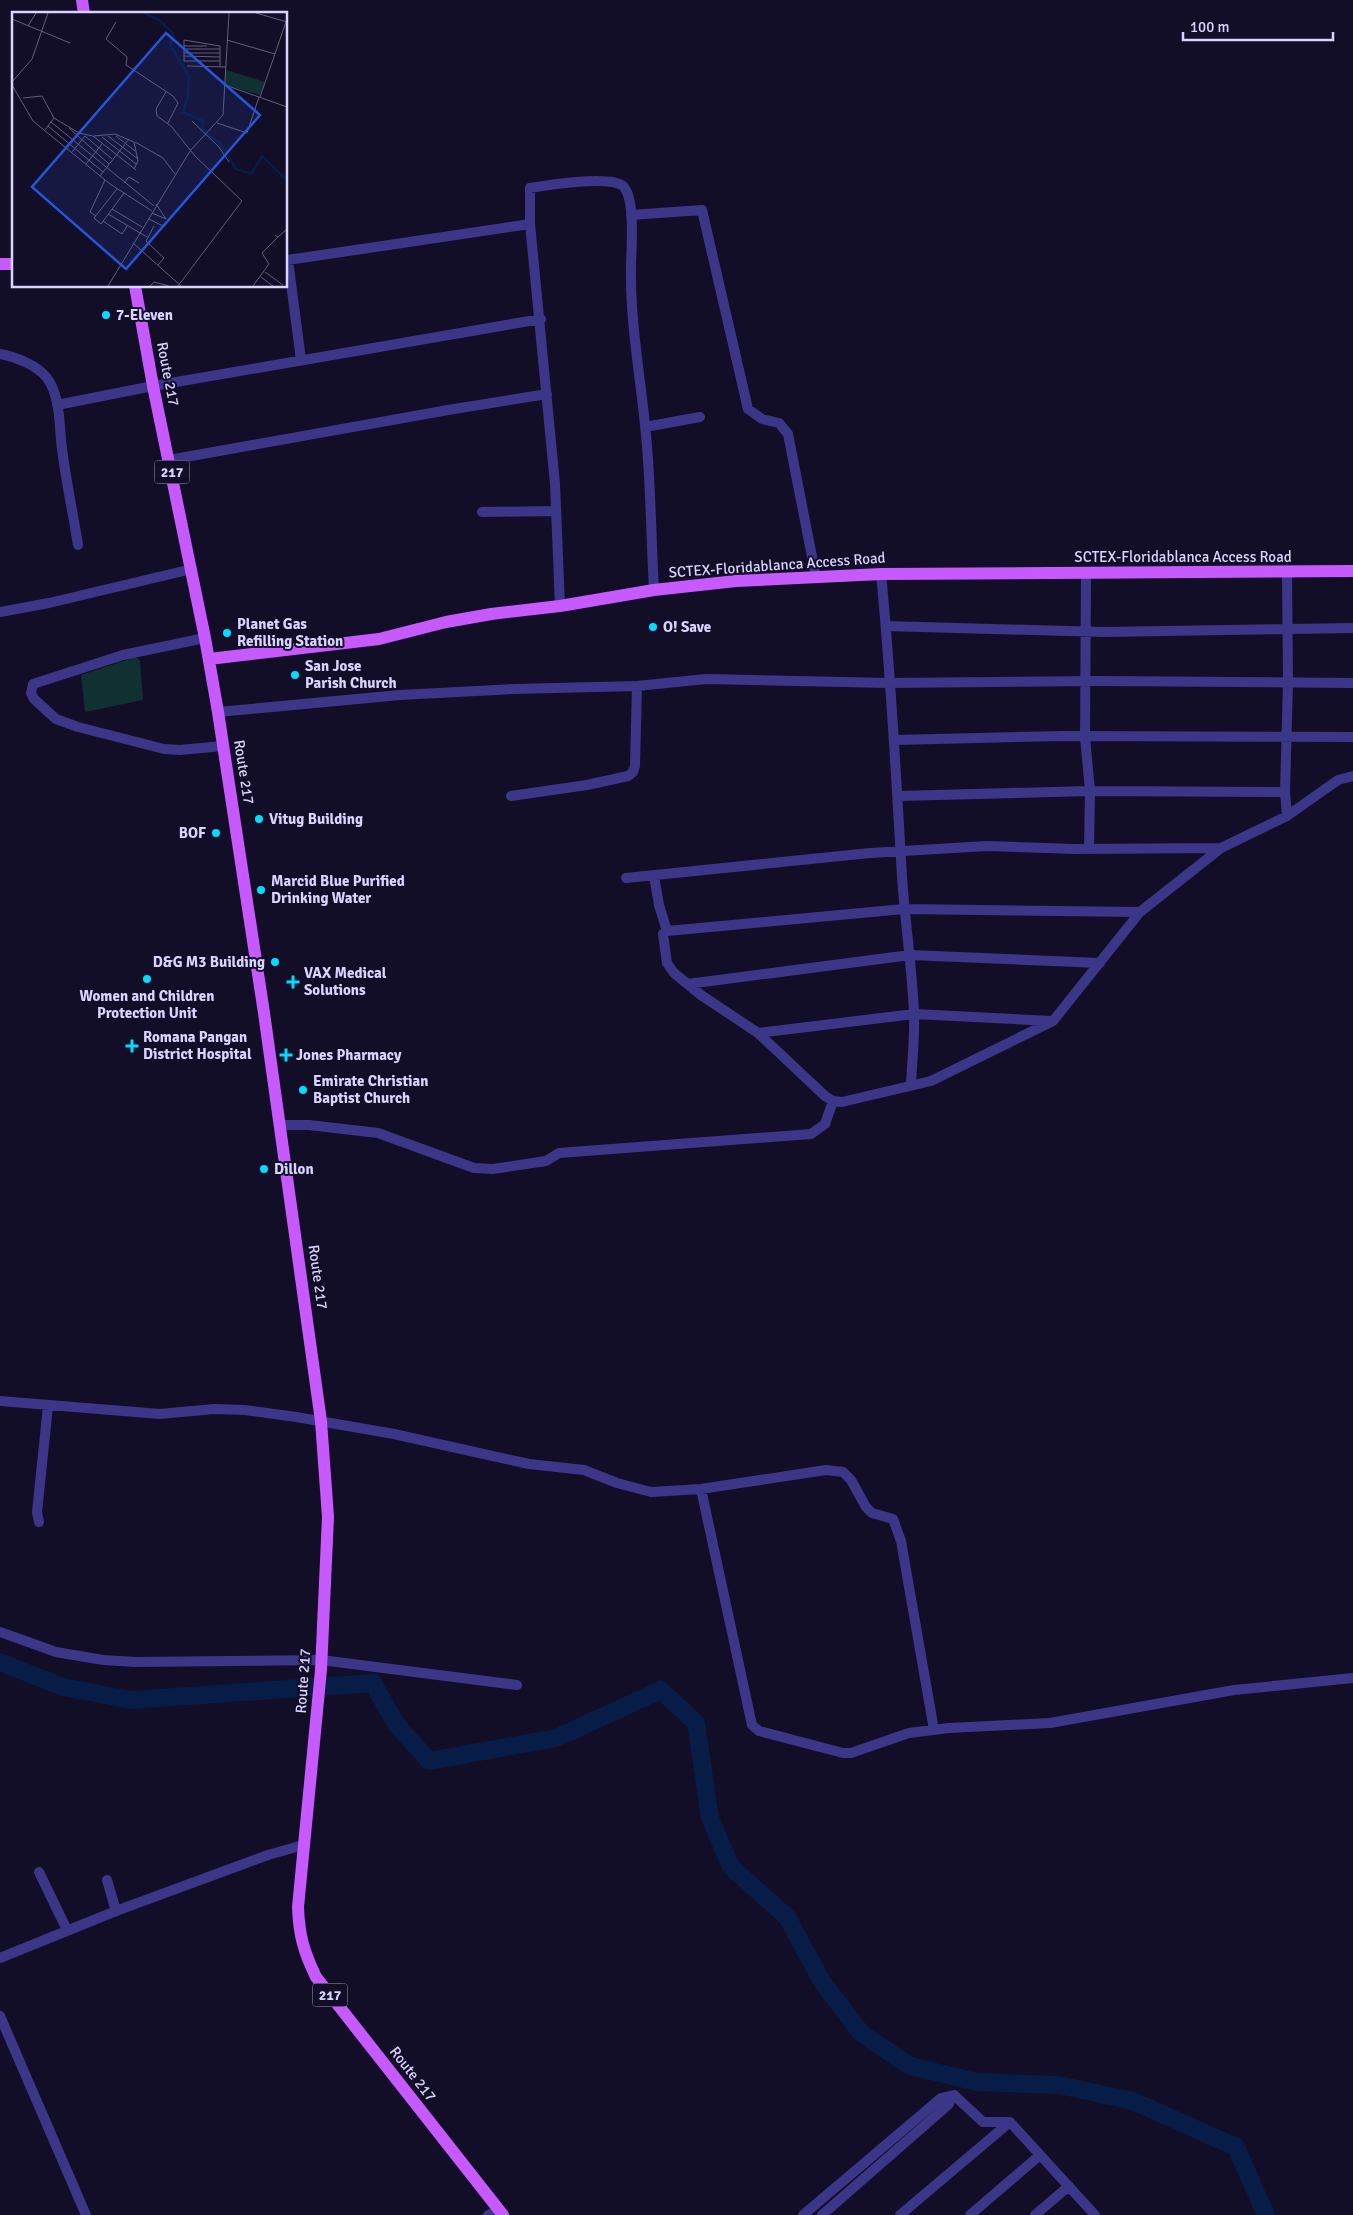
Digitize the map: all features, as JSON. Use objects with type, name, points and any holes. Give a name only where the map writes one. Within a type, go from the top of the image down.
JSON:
[{"type":"main road","name":"Route 217","points":[[138,288],[153,386],[192,568],[218,712],[280,1125],[321,1421],[328,1517],[321,1665],[298,1908],[299,1935],[305,1955],[316,1977],[497,2213]]},
{"type":"main road","name":"SCTEX-Floridablanca Access Road","points":[[209,658],[379,639],[455,620],[560,606],[654,590],[736,581],[881,574],[1353,571]]},
{"type":"street","points":[[560,606],[556,511],[541,320],[530,224],[530,188],[581,181],[615,182],[623,186],[628,192],[631,215],[631,294],[645,427],[654,590]]},
{"type":"street","points":[[631,215],[702,210],[748,409],[762,419],[779,423],[788,434],[816,577]]},
{"type":"street","points":[[301,360],[288,260],[530,224]]},
{"type":"street","points":[[57,405],[301,360],[541,320]]},
{"type":"street","points":[[0,354],[12,356],[42,373],[53,388],[78,545]]},
{"type":"street","points":[[169,460],[547,394]]},
{"type":"street","points":[[645,427],[700,417]]},
{"type":"street","points":[[482,512],[556,511]]},
{"type":"street","points":[[0,612],[50,603],[192,568]]},
{"type":"street","points":[[1287,572],[1288,683],[1285,792],[1287,816]]},
{"type":"street","points":[[1086,573],[1085,737],[1090,791],[1089,849]]},
{"type":"street","points":[[881,574],[895,740],[904,909],[910,955],[914,1014],[911,1085]]},
{"type":"street","points":[[886,626],[1086,632],[1353,628]]},
{"type":"street","points":[[205,638],[114,658],[33,684],[31,693],[34,699],[56,718],[78,727],[164,749],[180,750],[223,746]]},
{"type":"street","points":[[218,712],[400,695],[514,688],[637,686],[706,679],[889,683],[1086,681],[1353,683]]},
{"type":"street","points":[[511,796],[628,776],[633,772],[635,766],[637,686]]},
{"type":"street","points":[[895,740],[1063,736],[1353,737]]},
{"type":"street","points":[[1140,912],[904,909],[667,931],[663,934],[668,964],[674,973],[758,1033],[833,1101],[842,1102],[931,1081],[1053,1021],[1140,912],[1221,848],[1287,816],[1338,780],[1353,776]]},
{"type":"street","points":[[898,796],[1090,791],[1285,792]]},
{"type":"street","points":[[626,878],[870,853],[987,846],[1089,849],[1221,848]]},
{"type":"street","points":[[654,876],[659,905],[667,931]]},
{"type":"street","points":[[688,984],[910,955],[1100,963]]},
{"type":"street","points":[[758,1033],[914,1014],[1053,1021]]},
{"type":"street","points":[[280,1125],[309,1125],[378,1132],[474,1168],[492,1169],[546,1161],[559,1152],[811,1134],[825,1124],[833,1101]]},
{"type":"street","points":[[0,1401],[160,1414],[214,1409],[245,1410],[394,1434],[529,1464],[584,1470],[617,1483],[651,1492],[701,1489],[826,1470],[843,1472],[851,1480],[866,1508],[872,1513],[893,1519],[901,1541],[934,1730]]},
{"type":"street","points":[[39,1522],[37,1512],[48,1406]]},
{"type":"street","points":[[701,1489],[742,1683],[752,1725],[755,1728],[843,1753],[851,1753],[909,1733],[1050,1723],[1234,1690],[1353,1678]]},
{"type":"street","points":[[0,1632],[56,1652],[103,1660],[321,1665],[517,1685]]},
{"type":"street","points":[[0,1958],[67,1930],[268,1854],[304,1845]]},
{"type":"street","points":[[39,1872],[67,1930]]},
{"type":"street","points":[[107,1880],[116,1911]]},
{"type":"street","points":[[0,2016],[86,2215]]},
{"type":"street","points":[[954,2095],[983,2122],[1010,2122],[1094,2215]]},
{"type":"street","points":[[803,2215],[941,2098],[954,2095]]},
{"type":"street","points":[[822,2215],[948,2105],[954,2095]]},
{"type":"street","points":[[900,2215],[1010,2122]]},
{"type":"street","points":[[970,2215],[1040,2155]]},
{"type":"street","points":[[1034,2215],[1069,2186]]},
{"type":"street","points":[[824,2197],[839,2215]]},
{"type":"green space","points":[[136,657],[140,661],[143,700],[85,712],[81,675]]},
{"type":"waterway","points":[[0,1662],[63,1687],[131,1700],[373,1683],[396,1724],[429,1761],[556,1738],[661,1690],[696,1723],[710,1818],[731,1867],[787,1917],[823,1983],[862,2034],[910,2066],[977,2082],[1059,2085],[1133,2101],[1236,2147],[1266,2215]]},
{"type":"place","name":"7-Eleven","points":[[106,315]]},
{"type":"place","name":"O! Save","points":[[653,627]]},
{"type":"place","name":"Planet Gas Refilling Station","points":[[227,633]]},
{"type":"place","name":"San Jose Parish Church","points":[[295,675]]},
{"type":"place","name":"Vitug Building","points":[[259,819]]},
{"type":"place","name":"BOF","points":[[216,833]]},
{"type":"place","name":"Marcid Blue Purified Drinking Water","points":[[261,890]]},
{"type":"place","name":"D&G M3 Building","points":[[275,962]]},
{"type":"place","name":"Women and Children Protection Unit","points":[[147,979]]},
{"type":"place","name":"VAX Medical Solutions","points":[[293,982]]},
{"type":"place","name":"Romana Pangan District Hospital","points":[[132,1046]]},
{"type":"place","name":"Jones Pharmacy","points":[[286,1055]]},
{"type":"place","name":"Emirate Christian Baptist Church","points":[[303,1090]]},
{"type":"place","name":"Dillon","points":[[264,1169]]}]
